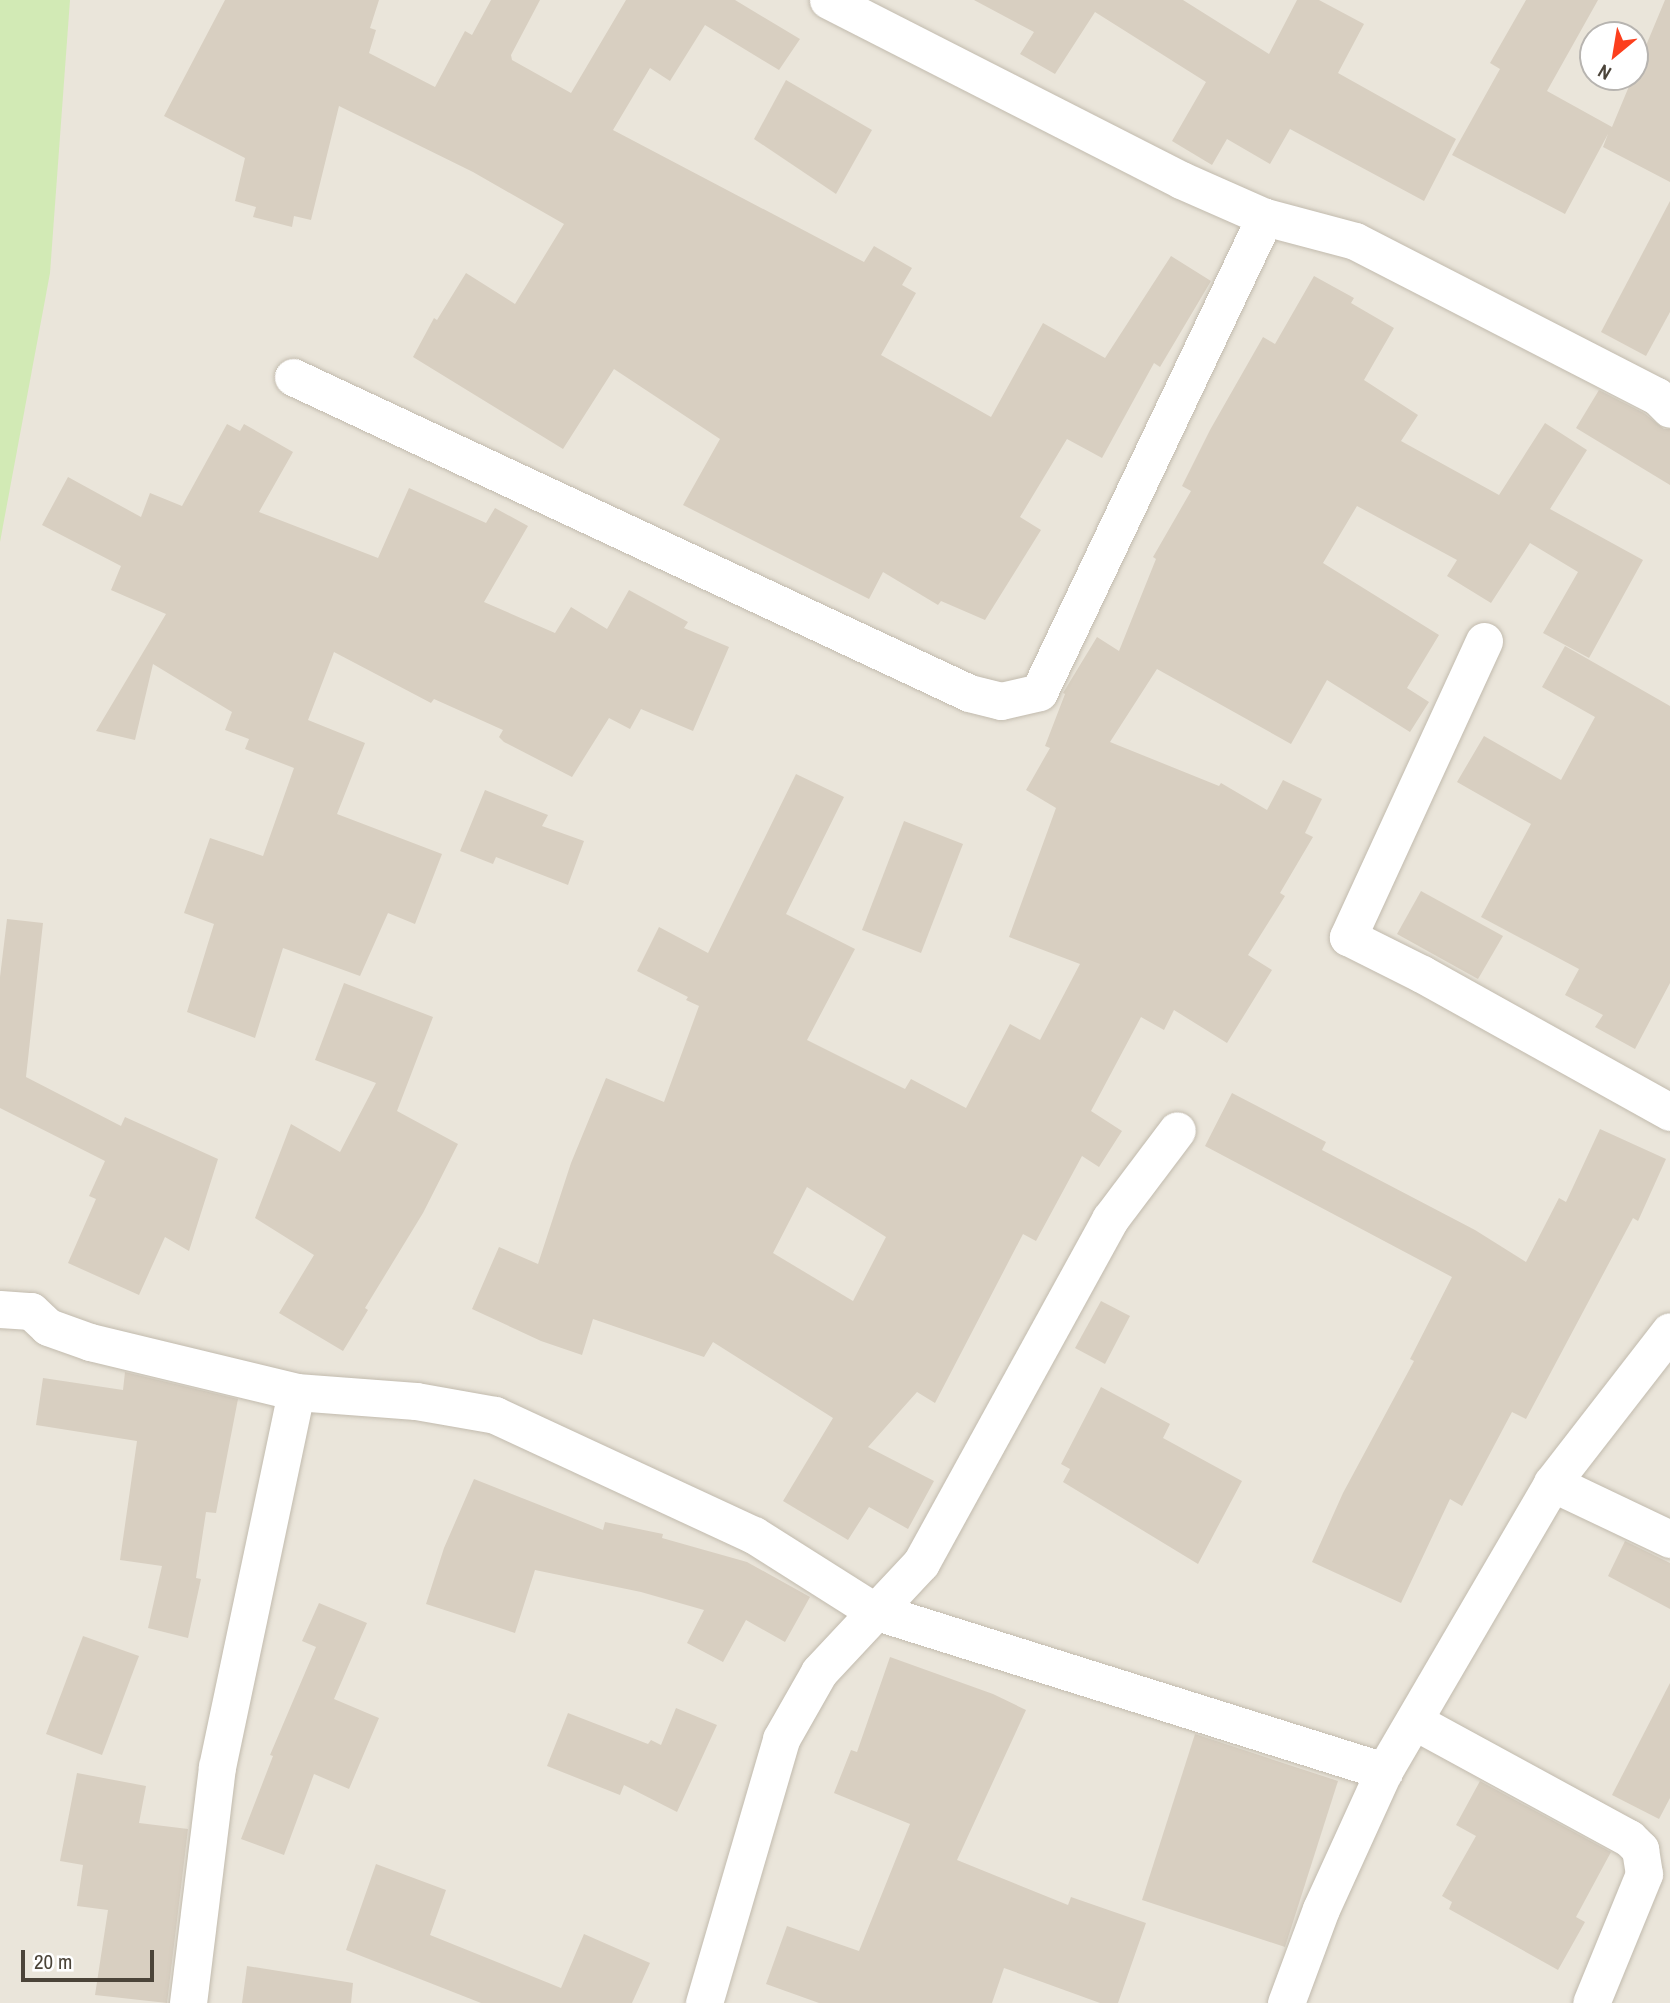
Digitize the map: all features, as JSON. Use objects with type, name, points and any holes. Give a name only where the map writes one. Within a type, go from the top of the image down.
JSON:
[{"type":"street","points":[[828,0],[1181,180],[1265,217],[1355,241],[1657,396],[1670,409]]},
{"type":"street","points":[[293,377],[969,693],[1001,701],[1039,692],[1265,217]]},
{"type":"street","points":[[1484,641],[1348,937],[1422,974],[1670,1112]]},
{"type":"street","points":[[704,2003],[781,1739],[819,1672],[921,1563],[1110,1219],[1177,1130]]},
{"type":"street","points":[[0,1309],[31,1311],[48,1327],[65,1335],[296,1392],[416,1401],[495,1415],[754,1535],[874,1611],[1384,1771]]},
{"type":"street","points":[[1286,2003],[1321,1909],[1384,1771],[1552,1483],[1670,1331]]},
{"type":"street","points":[[188,2003],[218,1767],[296,1392]]},
{"type":"street","points":[[1552,1483],[1670,1539]]},
{"type":"street","points":[[1413,1721],[1629,1838],[1640,1849],[1644,1874],[1591,2003]]},
{"type":"shaded area","points":[[60,0],[1670,0],[1670,2003],[0,2003],[0,488]]},
{"type":"green space","points":[[0,0],[70,0],[50,273],[0,542]]},
{"type":"building","points":[[225,0],[379,0],[370,28],[376,30],[369,53],[435,87],[465,31],[472,35],[491,0],[540,0],[511,55],[512,60],[571,93],[626,0],[735,0],[800,39],[779,70],[705,25],[670,81],[650,68],[613,130],[864,262],[874,246],[912,268],[902,285],[916,293],[881,355],[991,417],[1043,323],[1105,358],[1171,256],[1211,281],[1160,367],[1154,363],[1102,458],[1067,439],[1020,517],[1041,530],[985,620],[941,601],[938,605],[883,572],[869,599],[683,505],[720,439],[614,369],[563,449],[413,357],[434,318],[437,320],[466,273],[515,304],[564,224],[473,172],[339,106],[311,220],[294,216],[292,227],[253,217],[256,207],[235,201],[245,158],[164,116]]},
{"type":"building","points":[[974,0],[1183,0],[1269,54],[1297,0],[1319,0],[1364,24],[1338,73],[1456,139],[1424,201],[1290,129],[1270,164],[1227,139],[1212,165],[1172,141],[1206,82],[1095,12],[1055,74],[1020,54],[1034,32]]},
{"type":"building","points":[[1526,0],[1598,0],[1586,21],[1579,21],[1579,34],[1547,91],[1612,127],[1627,91],[1649,91],[1649,38],[1665,0],[1670,0],[1670,182],[1603,147],[1608,134],[1565,214],[1452,155],[1500,69],[1490,63]]},
{"type":"building","points":[[786,80],[872,130],[836,194],[754,139]]},
{"type":"building","points":[[1670,201],[1670,312],[1646,356],[1601,332]]},
{"type":"building","points":[[1314,276],[1354,298],[1351,303],[1394,328],[1364,380],[1418,415],[1401,441],[1499,495],[1545,423],[1587,450],[1550,509],[1643,560],[1589,658],[1543,633],[1578,572],[1530,543],[1491,603],[1447,576],[1457,560],[1357,506],[1323,563],[1439,635],[1407,688],[1429,702],[1410,732],[1327,680],[1291,744],[1157,669],[1110,742],[1219,786],[1221,783],[1267,810],[1283,780],[1322,799],[1305,833],[1313,837],[1280,893],[1285,896],[1248,955],[1272,970],[1227,1043],[1174,1010],[1164,1030],[1141,1017],[1091,1111],[1122,1131],[1099,1167],[1082,1156],[1036,1241],[1023,1234],[935,1403],[917,1392],[868,1447],[934,1481],[908,1529],[869,1507],[848,1540],[783,1501],[833,1418],[713,1342],[704,1357],[593,1319],[582,1355],[541,1341],[472,1309],[499,1247],[538,1264],[571,1163],[606,1078],[664,1102],[699,1006],[686,1000],[688,997],[637,971],[659,927],[708,953],[796,774],[844,797],[786,914],[855,949],[807,1040],[905,1089],[911,1079],[966,1108],[1010,1024],[1040,1040],[1080,964],[1009,937],[1056,808],[1026,790],[1050,748],[1045,746],[1065,694],[1063,693],[1097,637],[1119,651],[1156,559],[1153,557],[1191,491],[1182,486],[1210,430],[1263,337],[1275,344]],"holes":[[[807,1187],[886,1237],[853,1301],[773,1253]]]},
{"type":"building","points":[[1599,390],[1644,413],[1664,429],[1670,429],[1670,485],[1576,428]]},
{"type":"building","points":[[227,424],[240,431],[244,424],[293,452],[259,512],[378,558],[409,488],[486,523],[495,508],[528,526],[484,602],[555,633],[571,607],[607,629],[629,590],[688,622],[684,628],[729,647],[693,731],[641,709],[630,729],[609,718],[572,777],[504,742],[499,737],[503,730],[434,699],[431,703],[334,652],[308,720],[365,743],[337,814],[442,854],[415,924],[388,913],[360,976],[283,948],[255,1038],[187,1012],[214,924],[184,913],[210,838],[263,856],[294,768],[245,749],[249,739],[225,730],[232,712],[153,664],[135,740],[96,731],[166,614],[111,590],[121,566],[42,525],[68,477],[141,517],[150,493],[182,506]]},
{"type":"building","points":[[1565,646],[1670,706],[1670,983],[1635,1049],[1595,1027],[1603,1015],[1565,995],[1579,969],[1481,917],[1531,824],[1457,782],[1484,736],[1561,780],[1595,717],[1542,687]]},
{"type":"building","points":[[485,790],[548,815],[542,826],[584,841],[568,885],[496,857],[493,864],[460,851]]},
{"type":"building","points":[[904,821],[963,844],[921,953],[862,930]]},
{"type":"building","points":[[1421,891],[1503,936],[1478,979],[1397,934]]},
{"type":"building","points":[[7,919],[43,923],[26,1077],[121,1126],[125,1117],[218,1159],[189,1251],[165,1237],[139,1295],[68,1263],[96,1199],[89,1196],[105,1161],[0,1108],[0,977]]},
{"type":"building","points":[[344,983],[433,1017],[397,1111],[458,1144],[423,1213],[365,1308],[368,1310],[343,1351],[279,1313],[314,1255],[255,1218],[291,1124],[340,1152],[376,1083],[315,1060]]},
{"type":"building","points":[[1232,1093],[1326,1142],[1322,1150],[1475,1230],[1526,1262],[1559,1198],[1566,1202],[1600,1129],[1666,1159],[1638,1221],[1633,1218],[1526,1419],[1512,1412],[1462,1506],[1450,1499],[1401,1603],[1312,1562],[1343,1493],[1414,1361],[1410,1359],[1452,1277],[1205,1146]]},
{"type":"building","points":[[1101,1301],[1130,1316],[1105,1364],[1075,1348]]},
{"type":"building","points":[[125,1372],[238,1399],[216,1513],[206,1512],[196,1578],[201,1579],[188,1638],[148,1628],[162,1566],[120,1560],[137,1441],[36,1425],[43,1378],[123,1390]]},
{"type":"building","points":[[1101,1387],[1170,1424],[1163,1438],[1242,1481],[1198,1564],[1063,1482],[1070,1469],[1061,1464]]},
{"type":"building","points":[[474,1479],[603,1530],[605,1522],[663,1534],[662,1538],[747,1562],[810,1597],[785,1642],[746,1620],[723,1662],[687,1643],[704,1610],[641,1592],[535,1570],[515,1633],[426,1604],[444,1548]]},
{"type":"building","points":[[1625,1541],[1670,1563],[1670,1609],[1608,1576]]},
{"type":"building","points":[[319,1603],[367,1623],[334,1699],[379,1718],[349,1789],[314,1774],[284,1855],[241,1839],[273,1756],[270,1755],[316,1647],[302,1641]]},
{"type":"building","points":[[83,1636],[139,1656],[102,1755],[46,1734]]},
{"type":"building","points":[[890,1657],[993,1694],[1026,1710],[957,1860],[1068,1905],[1071,1897],[1146,1923],[1118,2003],[1100,2003],[1004,1968],[992,2003],[819,2003],[766,1984],[787,1926],[859,1951],[910,1824],[834,1793],[851,1750],[857,1752]]},
{"type":"building","points":[[1670,1683],[1670,1798],[1659,1819],[1612,1795]]},
{"type":"building","points":[[676,1708],[717,1725],[677,1812],[624,1785],[620,1795],[547,1766],[568,1713],[648,1744],[651,1740],[661,1745]]},
{"type":"building","points":[[1195,1734],[1338,1781],[1285,1947],[1142,1900]]},
{"type":"building","points":[[77,1773],[146,1786],[139,1823],[188,1829],[167,2003],[95,1995],[108,1910],[77,1906],[83,1865],[60,1861]]},
{"type":"building","points":[[1480,1781],[1611,1852],[1576,1917],[1585,1922],[1558,1970],[1449,1909],[1452,1902],[1442,1896],[1476,1836],[1456,1825]]},
{"type":"building","points":[[376,1864],[446,1890],[430,1935],[561,1988],[584,1934],[650,1963],[632,2003],[481,2003],[346,1950]]},
{"type":"building","points":[[247,1966],[353,1983],[351,2003],[242,2003]]}]
